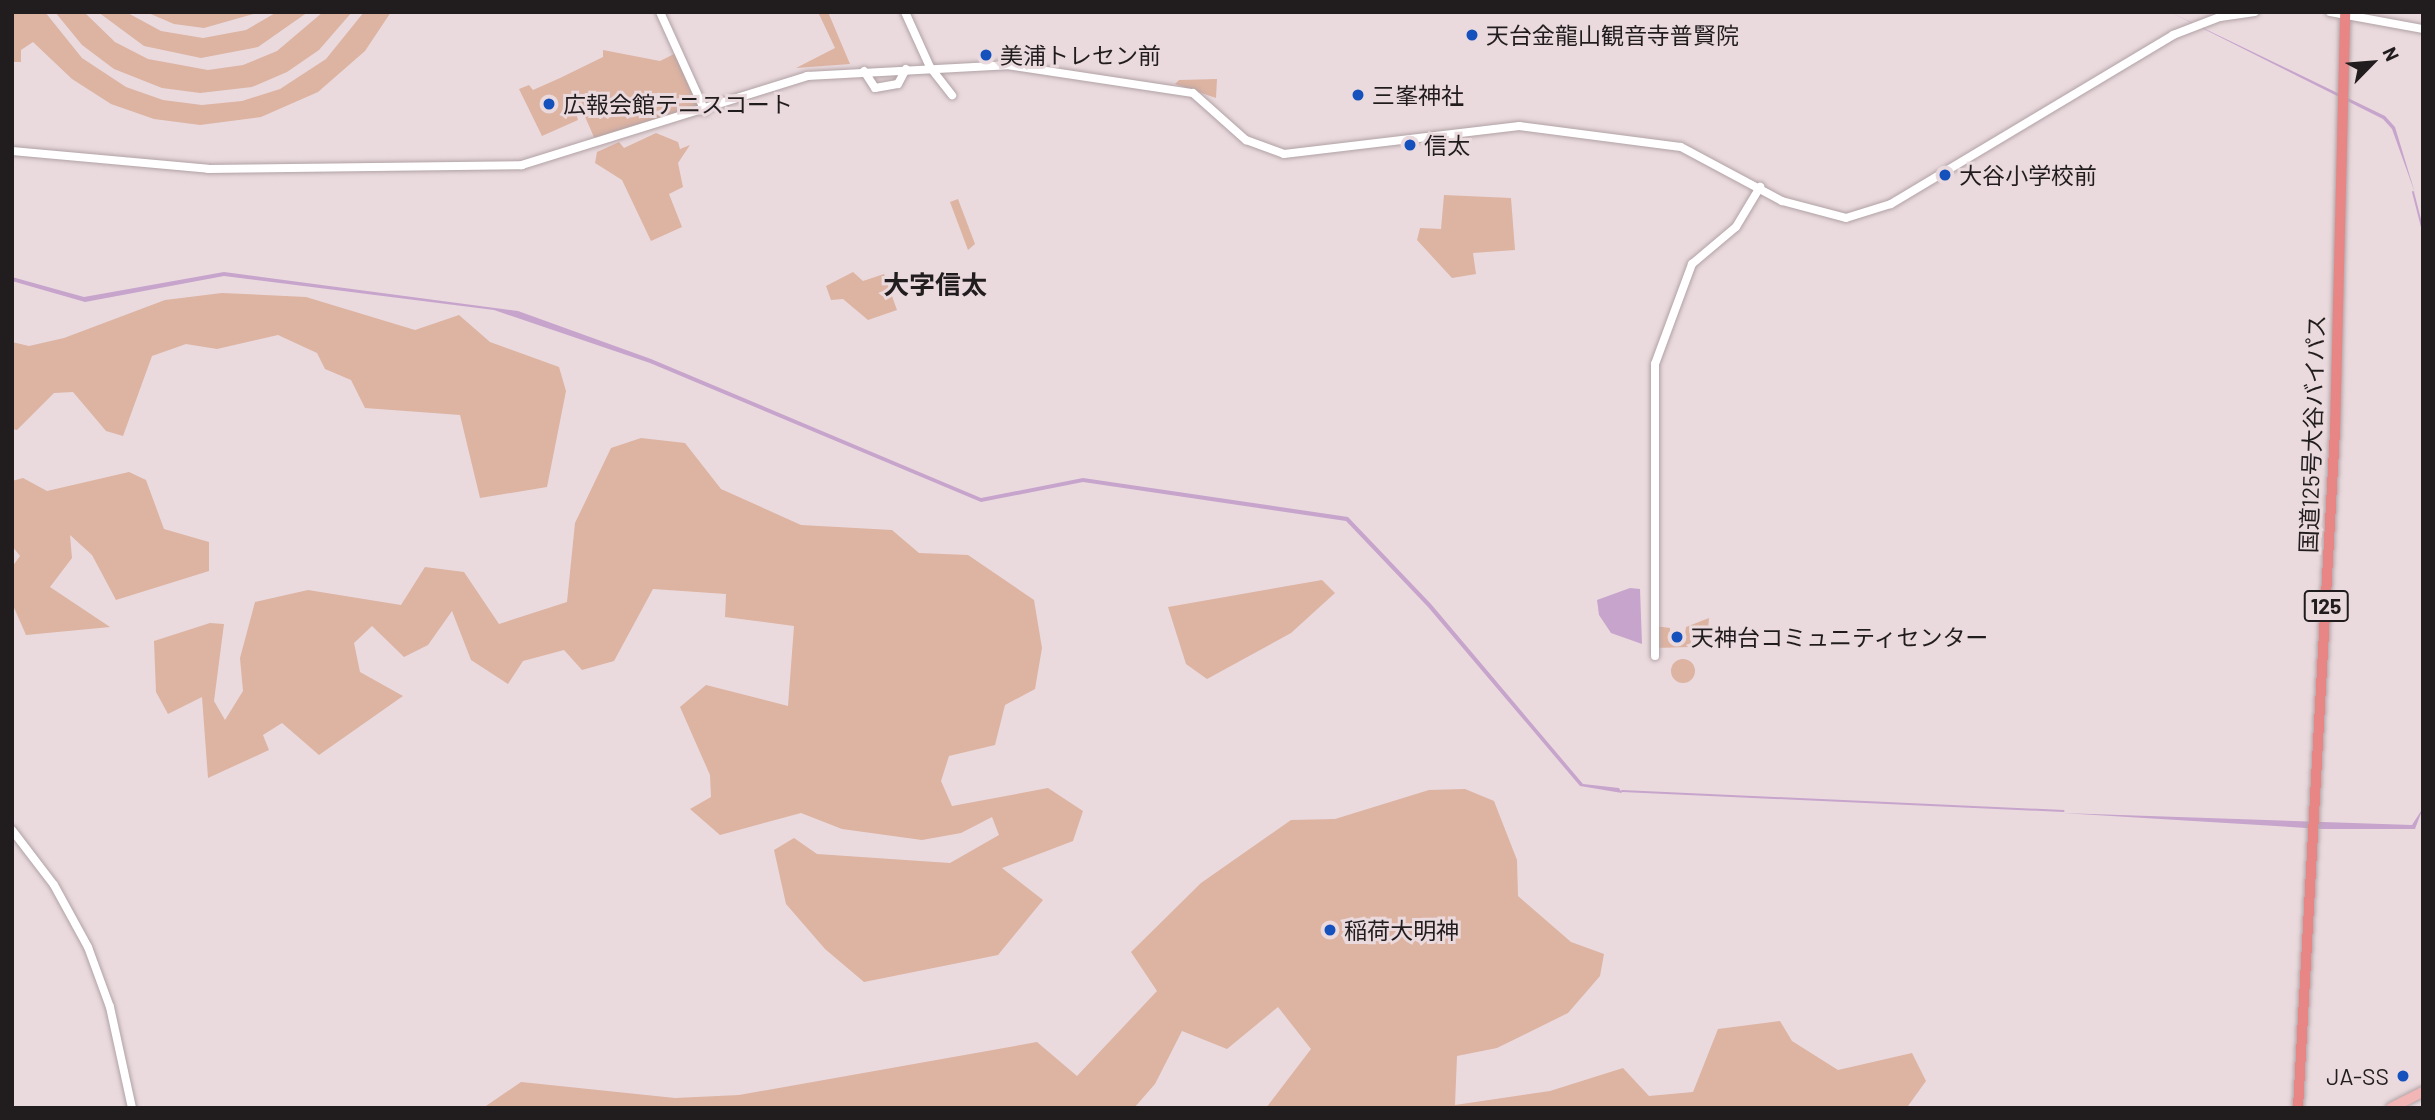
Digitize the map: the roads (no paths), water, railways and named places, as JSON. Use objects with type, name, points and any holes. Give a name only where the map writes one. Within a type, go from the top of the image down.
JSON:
[{"type":"highway","name":"国道125号大谷バイパス","points":[[2298,1108],[2334,443],[2345,103],[2345,14]]},
{"type":"main road","points":[[2391,1108],[2423,1092]]},
{"type":"street","points":[[660,12],[705,111]]},
{"type":"street","points":[[905,12],[930,67],[952,95]]},
{"type":"street","points":[[12,151],[208,169],[522,165],[705,111],[789,80],[864,71],[1007,65],[1178,89],[1203,99],[1258,148],[1284,154],[1541,127],[1681,147],[1782,201],[1836,217],[1876,211],[2187,29],[2204,22],[2255,12]]},
{"type":"street","points":[[2330,12],[2423,29]]},
{"type":"street","points":[[864,71],[875,88],[898,84],[906,69]]},
{"type":"street","points":[[1655,656],[1655,364],[1692,264],[1736,227],[1760,187]]},
{"type":"street","points":[[12,830],[54,885],[88,947],[110,1007],[132,1108]]},
{"type":"waterway","points":[[2413,192],[2423,231]]},
{"type":"waterway","points":[[1622,791],[2064,811]]},
{"type":"place","name":"天台金龍山観音寺普賢院","points":[[1472,35]]},
{"type":"place","name":"美浦トレセン前","points":[[986,55]]},
{"type":"place","name":"三峯神社","points":[[1358,95]]},
{"type":"place","name":"広報会館テニスコート","points":[[549,104]]},
{"type":"place","name":"信太","points":[[1410,145]]},
{"type":"place","name":"大谷小学校前","points":[[1945,175]]},
{"type":"place","name":"天神台コミュニティセンター","points":[[1677,637]]},
{"type":"place","name":"稲荷大明神","points":[[1330,930]]},
{"type":"place","name":"JA-SS","points":[[2403,1076]]},
{"type":"district","name":"大字信太","points":[[935,284]]}]
